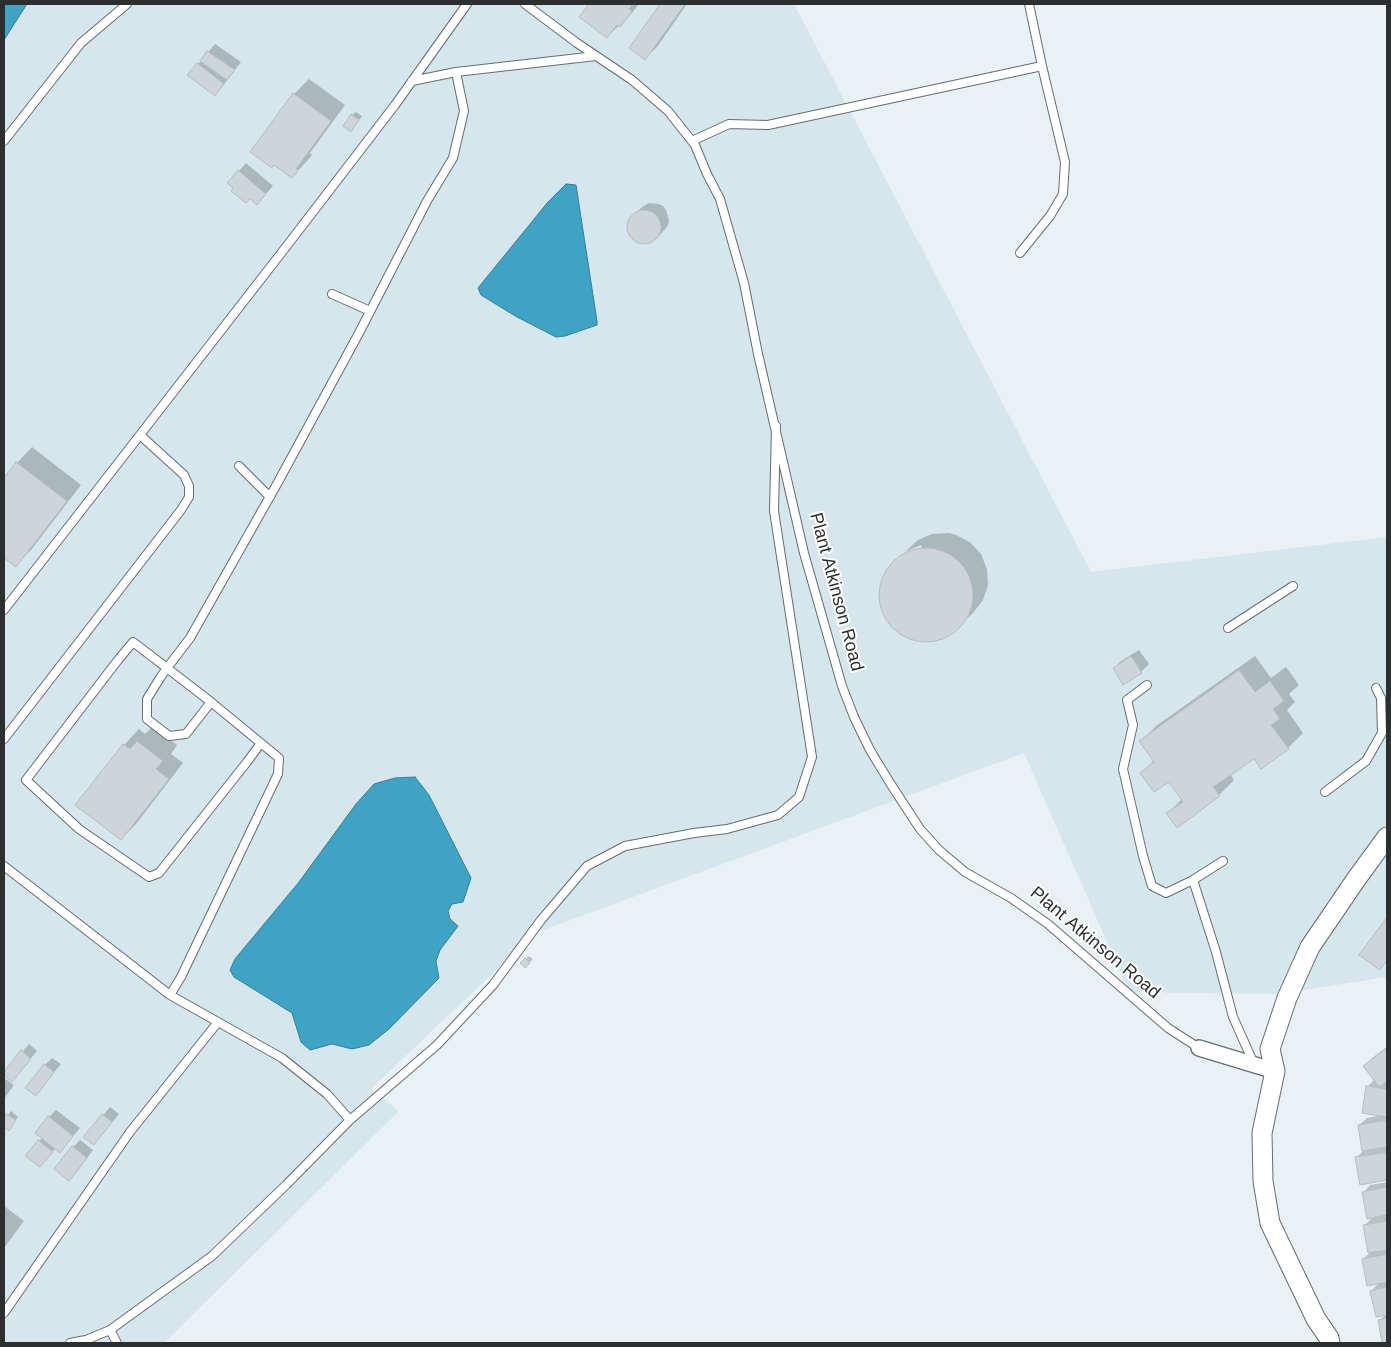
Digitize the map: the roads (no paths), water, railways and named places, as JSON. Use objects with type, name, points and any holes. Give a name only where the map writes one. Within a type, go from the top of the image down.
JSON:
[{"type":"street","points":[[1330,1343],[1316,1319],[1270,1223],[1263,1181],[1262,1133],[1275,1072],[1270,1049],[1287,998],[1310,947],[1387,837]]},
{"type":"street","name":"Plant Atkinson Road","points":[[1199,1048],[1275,1072]]},
{"type":"lane","points":[[4,141],[81,43],[127,4]]},
{"type":"lane","points":[[4,610],[295,236],[412,81],[467,4]]},
{"type":"lane","name":"Plant Atkinson Road","points":[[525,4],[577,43],[632,80],[668,111],[692,141],[720,199],[744,283],[758,354],[804,553],[842,686],[870,750],[890,784],[920,829],[939,850],[965,872],[1011,898],[1048,924],[1168,1028],[1199,1048]]},
{"type":"lane","points":[[1020,253],[1050,216],[1063,194],[1064,162],[1029,4]]},
{"type":"lane","points":[[412,81],[456,72],[596,56]]},
{"type":"lane","points":[[692,141],[729,124],[768,125],[1042,66]]},
{"type":"lane","points":[[211,702],[186,734],[169,736],[147,718],[147,699],[167,668],[190,638],[270,497],[427,201],[453,158],[464,111],[456,72]]},
{"type":"lane","points":[[332,294],[370,311]]},
{"type":"lane","points":[[70,1343],[86,1340],[110,1330],[212,1256],[350,1120],[437,1045],[493,985],[541,920],[587,866],[625,846],[727,829],[778,815],[799,797],[812,757],[774,511],[776,426]]},
{"type":"lane","points":[[4,739],[186,504],[189,497],[189,486],[184,475],[140,435]]},
{"type":"lane","points":[[239,466],[270,497]]},
{"type":"lane","points":[[1228,628],[1293,586]]},
{"type":"lane","points":[[170,995],[181,977],[278,774],[279,758],[261,743],[211,702],[133,642],[26,780],[80,829],[149,877],[159,873],[261,743]]},
{"type":"lane","points":[[1147,685],[1127,700],[1133,725],[1123,769],[1143,856],[1152,886],[1166,893],[1193,880],[1223,861]]},
{"type":"lane","points":[[1325,792],[1366,761],[1382,733],[1381,698],[1376,688]]},
{"type":"lane","points":[[4,866],[170,995],[282,1058],[327,1094],[350,1120]]},
{"type":"lane","points":[[1193,880],[1234,1017],[1255,1066]]},
{"type":"lane","points":[[4,1313],[130,1132],[218,1022]]},
{"type":"lane","points":[[110,1330],[117,1343]]},
{"type":"water","points":[[4,4],[27,4],[4,40]]},
{"type":"water","points":[[566,184],[576,185],[597,325],[565,336],[556,337],[517,317],[481,295],[478,288],[548,202]]},
{"type":"water","points":[[415,777],[429,795],[471,878],[463,902],[452,904],[448,911],[450,919],[458,926],[440,950],[436,961],[439,978],[389,1029],[369,1045],[352,1049],[332,1044],[310,1050],[301,1042],[292,1013],[234,977],[230,970],[235,959],[299,882],[356,804],[374,784],[395,778]]}]
